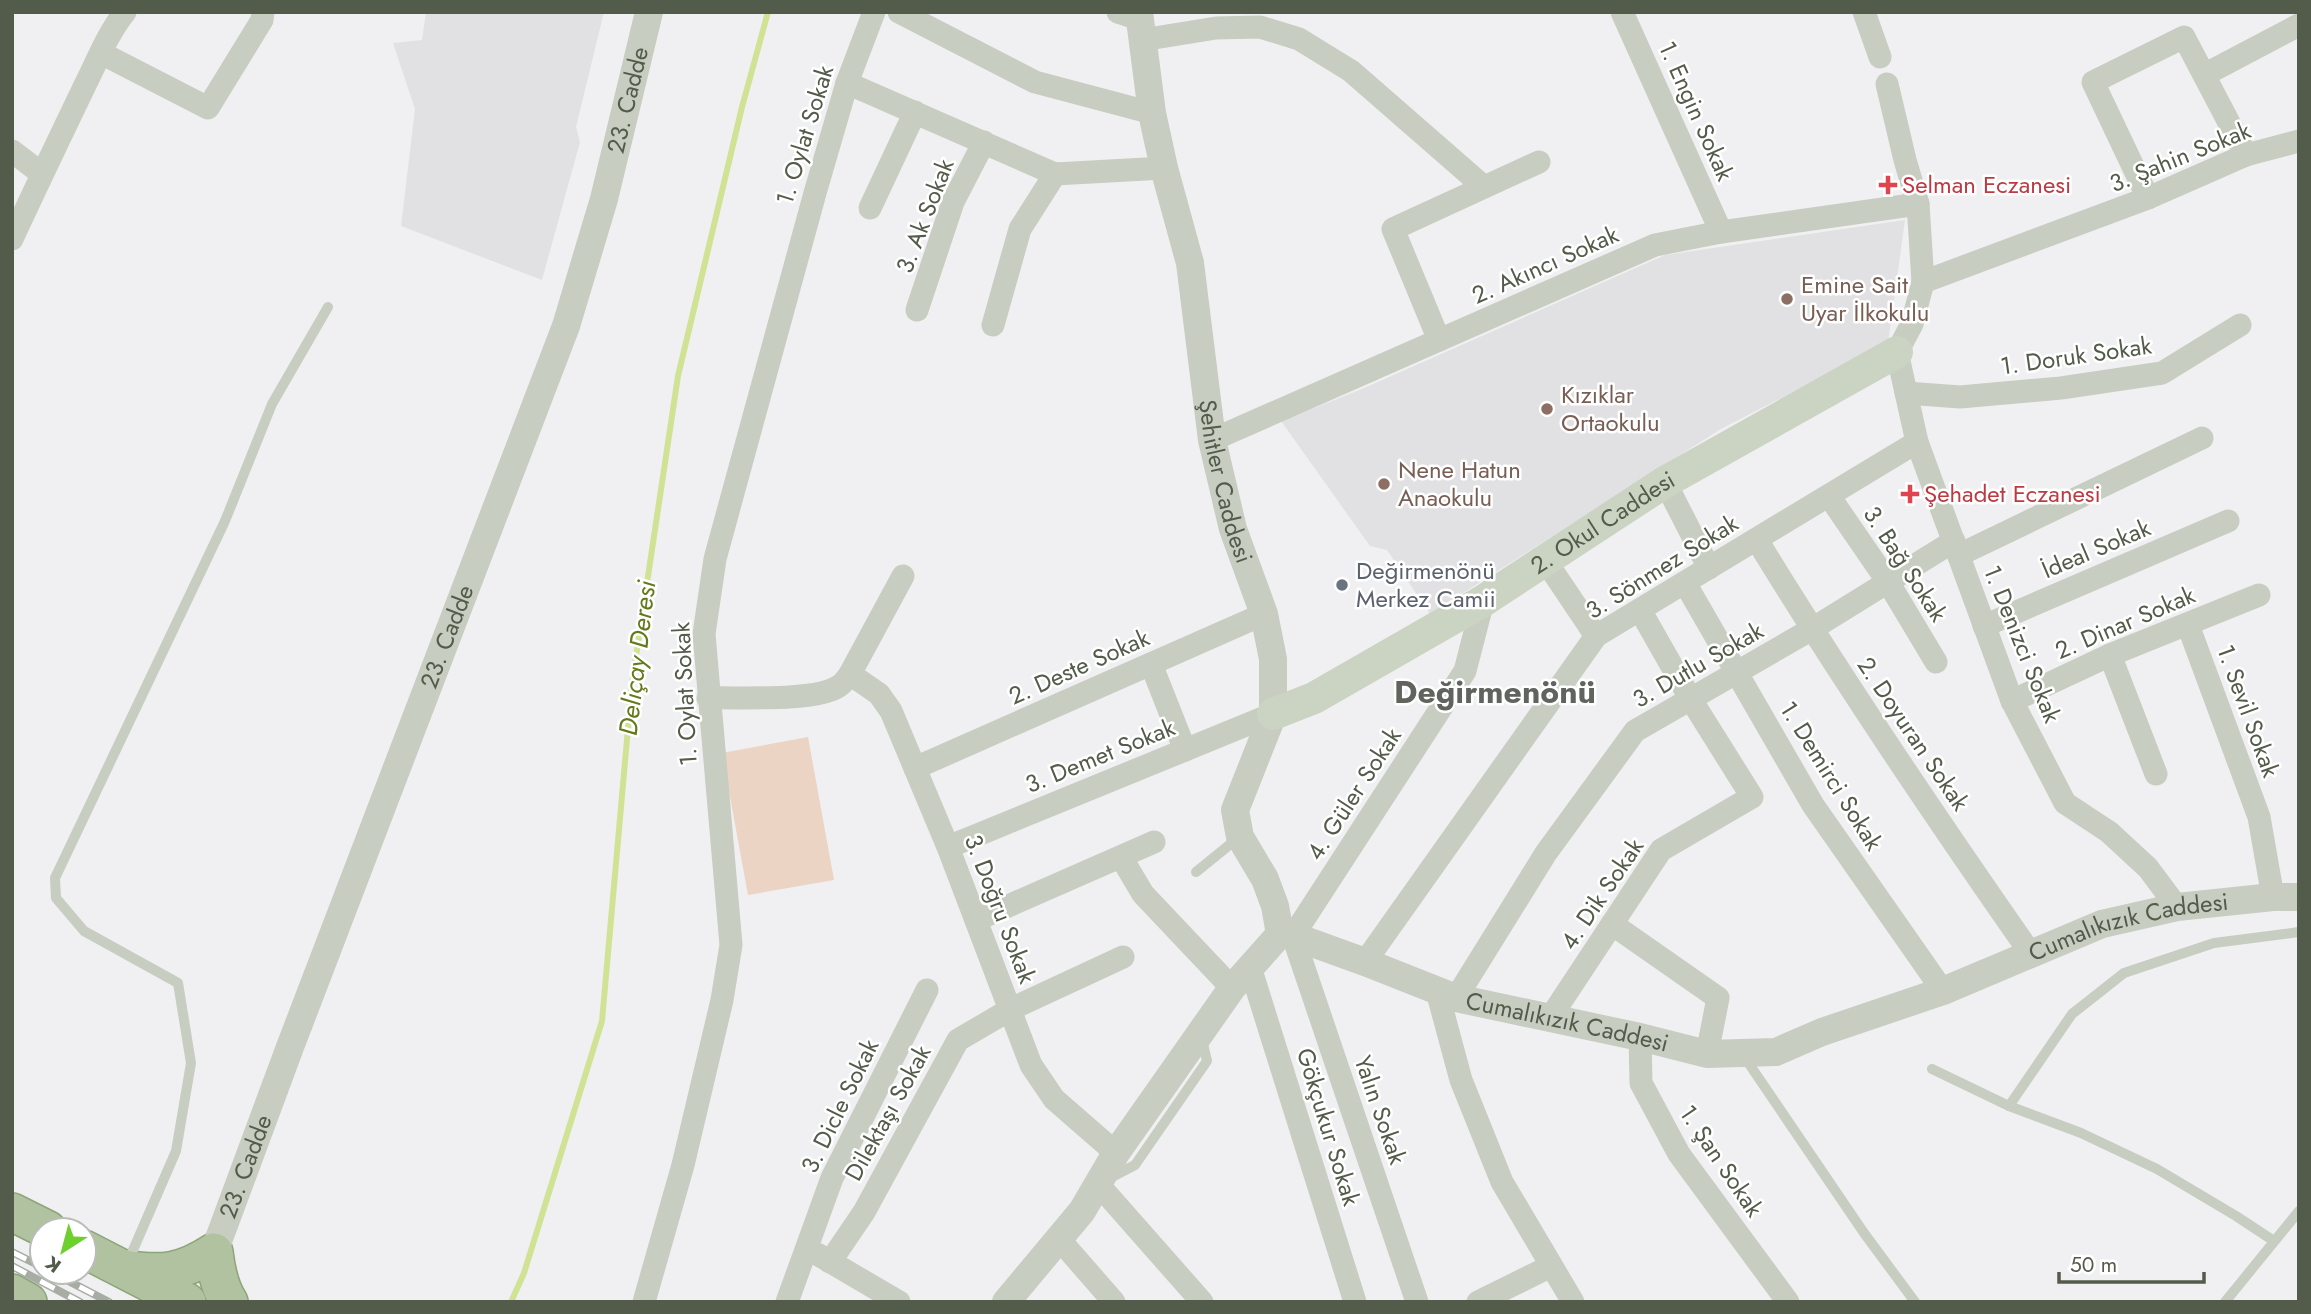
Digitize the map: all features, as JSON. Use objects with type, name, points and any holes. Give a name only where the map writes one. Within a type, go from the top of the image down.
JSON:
[{"type":"highway","points":[[12,1212],[28,1220]]},
{"type":"highway","points":[[12,1227],[28,1235]]},
{"type":"highway","points":[[124,1269],[154,1273],[176,1271],[214,1252],[216,1271],[229,1302]]},
{"type":"highway","points":[[98,1256],[187,1302]]},
{"type":"highway","points":[[98,1270],[159,1302]]},
{"type":"highway","points":[[12,1293],[29,1302]]},
{"type":"main road","name":"2. Okul Caddesi","points":[[1273,714],[1314,698],[1483,601],[1665,482],[1897,352]]},
{"type":"street","points":[[12,239],[101,54],[125,12]]},
{"type":"street","points":[[101,54],[208,108],[262,20],[263,12]]},
{"type":"street","name":"23. Cadde","points":[[214,1252],[566,326],[604,199],[649,12]]},
{"type":"street","name":"1. Oylat Sokak","points":[[644,1302],[683,1165],[722,1000],[731,945],[704,634],[715,559],[847,82],[874,12]]},
{"type":"street","points":[[899,12],[1035,82],[1152,113]]},
{"type":"street","name":"1. Engin Sokak","points":[[1622,12],[1721,233]]},
{"type":"street","points":[[1864,12],[1880,57]]},
{"type":"street","points":[[1134,21],[1216,28],[1260,27],[1300,39],[1351,71],[1484,187]]},
{"type":"street","name":"Şehitler Caddesi","points":[[1134,21],[1164,168],[1190,263],[1212,440],[1233,529],[1264,614],[1273,659],[1273,714],[1235,810],[1240,836],[1265,879],[1286,935]]},
{"type":"street","points":[[2204,75],[2299,26]]},
{"type":"street","points":[[2148,198],[2093,82],[2184,37],[2246,155]]},
{"type":"street","points":[[847,82],[1055,174],[1164,168]]},
{"type":"street","points":[[1887,85],[1918,204],[1923,282],[1912,324],[1897,352]]},
{"type":"street","points":[[870,208],[915,112]]},
{"type":"street","name":"3. Şahin Sokak","points":[[1923,282],[2148,198],[2246,155],[2299,141]]},
{"type":"street","name":"3. Ak Sokak","points":[[917,310],[953,202],[984,142]]},
{"type":"street","points":[[12,151],[42,174]]},
{"type":"street","points":[[1439,340],[1393,229],[1539,162]]},
{"type":"street","points":[[993,324],[1020,229],[1055,174]]},
{"type":"street","name":"2. Akıncı Sokak","points":[[1212,440],[1655,245],[1918,204]]},
{"type":"street","name":"1. Doruk Sokak","points":[[1906,393],[1960,397],[2061,388],[2162,373],[2240,325]]},
{"type":"street","name":"1. Denizci Sokak","points":[[1897,352],[1917,443],[2012,701],[2065,803],[2109,831],[2148,868],[2177,907]]},
{"type":"street","name":"3. Dutlu Sokak","points":[[1447,995],[1635,731],[1888,582],[1956,548],[2202,438]]},
{"type":"street","name":"3. Sönmez Sokak","points":[[1365,962],[1596,636],[1917,443]]},
{"type":"street","points":[[1665,482],[1709,568]]},
{"type":"street","name":"3. Bağ Sokak","points":[[1829,496],[1888,582],[1936,662]]},
{"type":"street","name":"İdeal Sokak","points":[[1984,626],[2228,521]]},
{"type":"street","name":"2. Doyuran Sokak","points":[[1757,540],[1905,773],[2031,954]]},
{"type":"street","points":[[1545,560],[1596,636]]},
{"type":"street","points":[[708,698],[820,694],[839,687],[850,674],[903,576]]},
{"type":"street","name":"1. Demirci Sokak","points":[[1685,583],[1813,805],[1943,991]]},
{"type":"street","name":"2. Dinar Sokak","points":[[2012,701],[2110,655],[2259,595]]},
{"type":"street","name":"4. Güler Sokak","points":[[1286,935],[1465,671],[1483,601]]},
{"type":"street","points":[[1640,610],[1690,698]]},
{"type":"street","name":"2. Deste Sokak","points":[[915,768],[1264,614]]},
{"type":"street","name":"1. Sevil Sokak","points":[[2188,625],[2286,897]]},
{"type":"street","points":[[2110,655],[2156,774]]},
{"type":"street","points":[[1151,664],[1185,750]]},
{"type":"street","name":"3. Doğru Sokak","points":[[850,674],[879,694],[891,711],[948,847],[1031,1065],[1054,1099],[1116,1153]]},
{"type":"street","name":"4. Dik Sokak","points":[[1550,1018],[1661,850],[1752,797],[1690,698]]},
{"type":"street","name":"3. Demet Sokak","points":[[948,847],[1273,714]]},
{"type":"street","points":[[976,920],[1154,842]]},
{"type":"street","points":[[1121,856],[1143,894],[1241,977]]},
{"type":"street","name":"Cumalıkızık Caddesi","points":[[1286,935],[1365,962],[1447,995],[1707,1054],[1776,1052],[1822,1032],[1943,991],[2102,924],[2177,907],[2286,897]]},
{"type":"street","points":[[1612,924],[1718,998],[1707,1054]]},
{"type":"street","points":[[1006,1302],[1082,1211],[1116,1153],[1241,977],[1286,935]]},
{"type":"street","name":"Yalın Sokak","points":[[1286,935],[1417,1302]]},
{"type":"street","name":"Dilektaşı Sokak","points":[[830,1262],[864,1212],[958,1040],[1011,1009],[1123,957]]},
{"type":"street","name":"Gökçukur Sokak","points":[[1241,977],[1355,1302]]},
{"type":"street","name":"3. Dicle Sokak","points":[[787,1302],[832,1178],[927,990]]},
{"type":"street","points":[[1447,995],[1461,1080],[1502,1182],[1573,1302]]},
{"type":"street","name":"1. Şan Sokak","points":[[1640,1037],[1641,1083],[1679,1154],[1779,1299]]},
{"type":"street","points":[[1098,1184],[1202,1302]]},
{"type":"street","points":[[1059,1239],[1114,1302]]},
{"type":"street","points":[[806,1248],[899,1302]]},
{"type":"street","points":[[1478,1302],[1551,1266]]},
{"type":"lane","points":[[124,1269],[176,1151],[191,1063],[185,1020],[178,983],[84,931],[56,898],[55,878],[225,521],[272,404],[328,307]]},
{"type":"lane","points":[[1196,872],[1240,836]]},
{"type":"lane","points":[[2009,1106],[2072,1014],[2124,973],[2214,943],[2299,932]]},
{"type":"lane","points":[[1098,1184],[1135,1165],[1207,1061],[1200,1033]]},
{"type":"lane","points":[[1741,1053],[1864,1233],[1915,1302]]},
{"type":"lane","points":[[1932,1069],[2009,1106],[2081,1133],[2157,1170],[2227,1210],[2274,1241]]},
{"type":"lane","points":[[2225,1302],[2299,1211]]},
{"type":"shaded area","points":[[426,12],[604,12],[576,127],[580,142],[542,280],[401,226],[415,109],[393,43],[422,40]]},
{"type":"shaded area","points":[[1905,220],[1888,343],[1721,429],[1430,614],[1387,550],[1370,546],[1281,421],[1362,389],[1665,255]]},
{"type":"shaded area","points":[[808,737],[834,880],[748,895],[722,753]]},
{"type":"waterway","name":"Deliçay Deresi","points":[[511,1302],[524,1273],[602,1021],[632,683],[678,376],[742,107],[768,12]]},
{"type":"railway","points":[[12,1252],[28,1260]]},
{"type":"railway","points":[[12,1266],[80,1302]]},
{"type":"railway","points":[[78,1286],[109,1302]]},
{"type":"place","name":"Selman Eczanesi","points":[[1888,185]]},
{"type":"place","name":"Emine Sait Uyar İlkokulu","points":[[1787,299]]},
{"type":"place","name":"Kızıklar Ortaokulu","points":[[1547,409]]},
{"type":"place","name":"Nene Hatun Anaokulu","points":[[1384,484]]},
{"type":"place","name":"Şehadet Eczanesi","points":[[1910,494]]},
{"type":"place","name":"Değirmenönü Merkez Camii","points":[[1342,585]]},
{"type":"district","name":"Değirmenönü","points":[[1495,692]]}]
